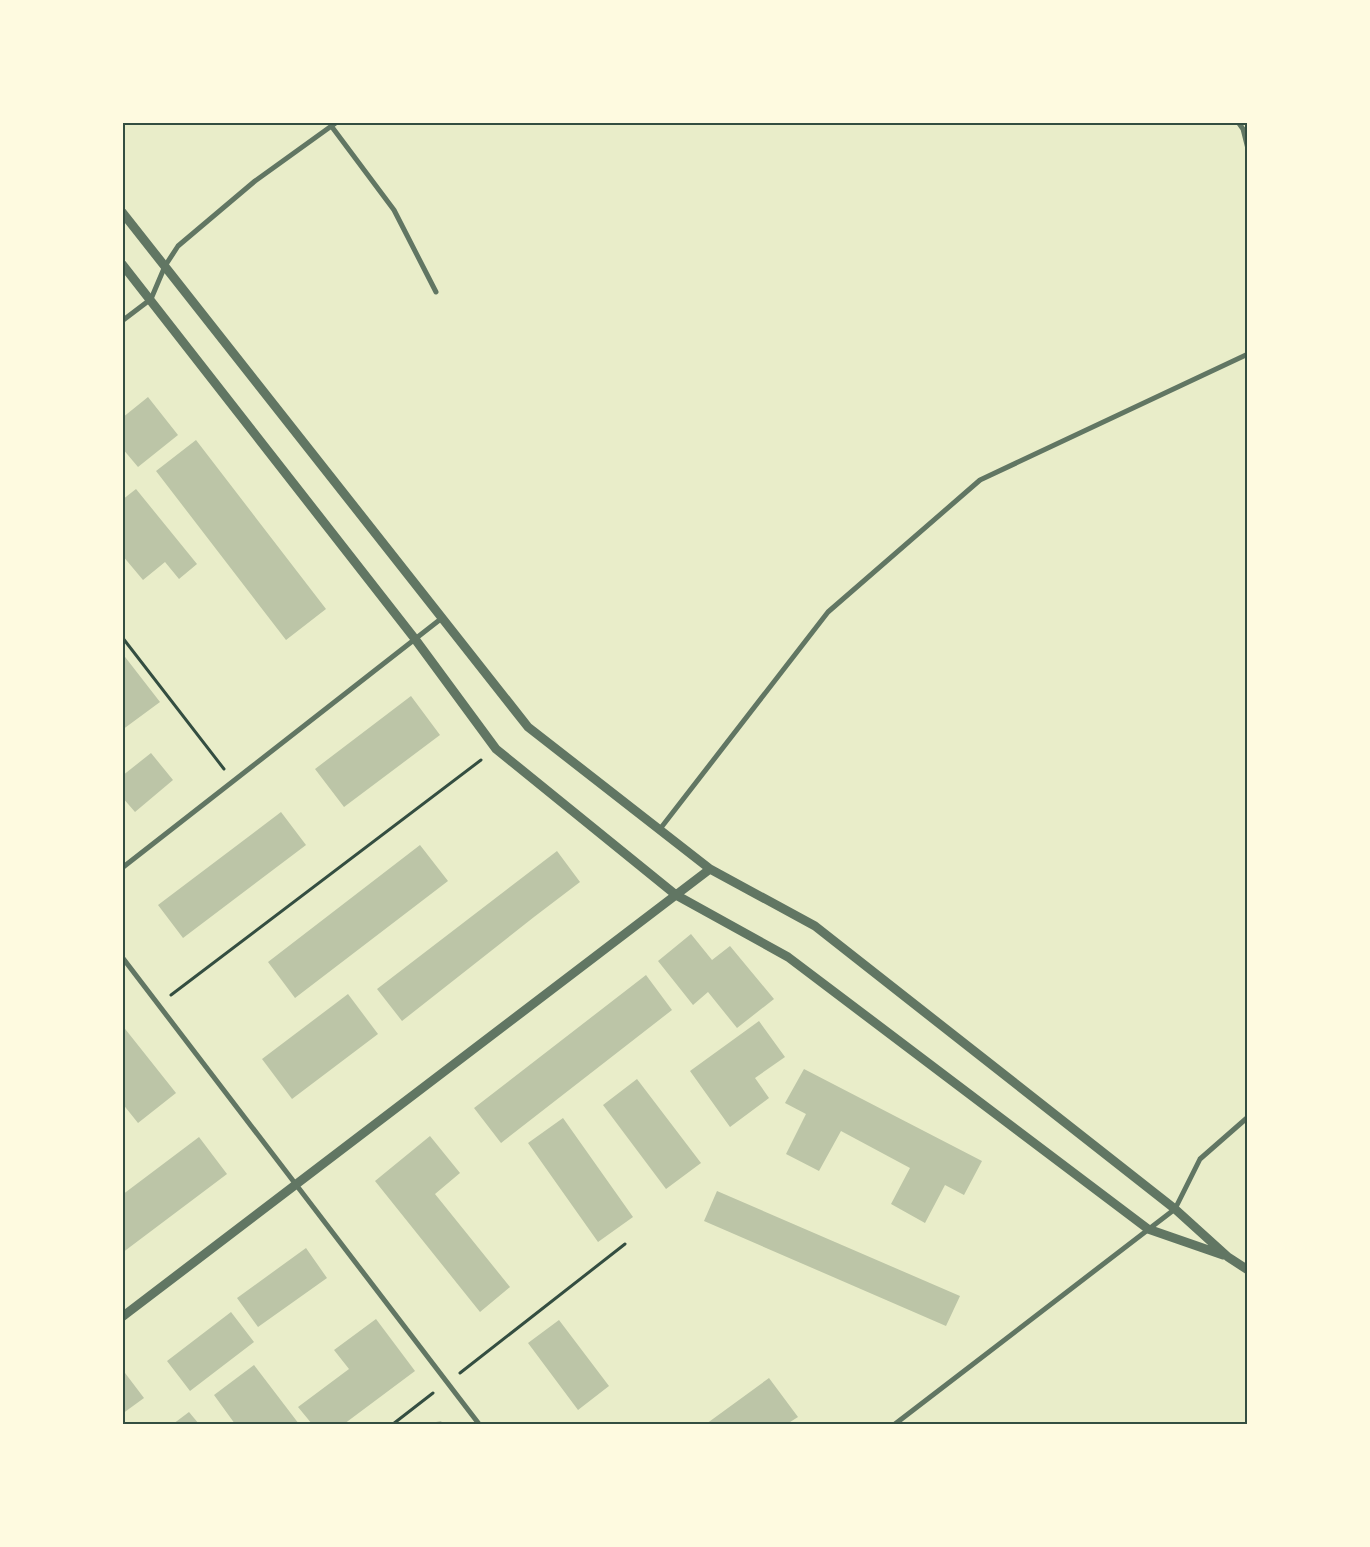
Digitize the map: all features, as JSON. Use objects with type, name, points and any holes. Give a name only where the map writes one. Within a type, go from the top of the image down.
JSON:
[{"type":"street","points":[[122,322],[151,299],[164,266],[178,246],[255,182],[337,122]]},
{"type":"street","points":[[1238,122],[1243,129],[1248,148]]},
{"type":"street","points":[[332,127],[394,210],[436,292]]},
{"type":"street","points":[[122,212],[528,726],[710,869],[815,926],[1174,1209],[1228,1257],[1248,1270]]},
{"type":"street","points":[[122,264],[415,639],[496,749],[676,895],[788,957],[1148,1230],[1228,1257]]},
{"type":"street","points":[[660,829],[828,612],[980,480],[1248,354]]},
{"type":"street","points":[[122,868],[442,618]]},
{"type":"street","points":[[122,1317],[710,869]]},
{"type":"street","points":[[122,956],[479,1424]]},
{"type":"street","points":[[895,1424],[1174,1209],[1200,1159],[1248,1117]]},
{"type":"path","points":[[122,637],[233,781]]},
{"type":"path","points":[[159,1004],[496,749]]},
{"type":"path","points":[[393,1424],[625,1244]]},
{"type":"building","points":[[148,397],[178,435],[138,467],[122,448],[122,418]]},
{"type":"building","points":[[196,440],[326,609],[286,640],[156,471]]},
{"type":"building","points":[[136,489],[197,564],[179,579],[165,562],[143,580],[122,555],[122,500]]},
{"type":"building","points":[[122,653],[160,702],[122,730]]},
{"type":"building","points":[[411,696],[440,735],[344,807],[315,769]]},
{"type":"building","points":[[151,753],[173,780],[135,812],[122,797],[122,776]]},
{"type":"building","points":[[281,812],[306,845],[183,938],[158,905]]},
{"type":"building","points":[[420,845],[448,881],[295,998],[268,962]]},
{"type":"building","points":[[557,851],[580,882],[402,1021],[377,989]]},
{"type":"building","points":[[691,934],[712,960],[730,946],[774,999],[737,1028],[708,992],[693,1005],[658,961]]},
{"type":"building","points":[[646,975],[672,1010],[501,1143],[474,1108]]},
{"type":"building","points":[[348,994],[378,1034],[292,1099],[262,1059]]},
{"type":"building","points":[[759,1021],[785,1057],[755,1078],[769,1098],[730,1127],[690,1071]]},
{"type":"building","points":[[122,1025],[176,1093],[138,1123],[122,1103]]},
{"type":"building","points":[[804,1069],[982,1161],[964,1195],[945,1185],[925,1223],[891,1204],[910,1168],[841,1131],[819,1171],[786,1154],[806,1114],[785,1103]]},
{"type":"building","points":[[637,1079],[701,1163],[666,1189],[603,1105]]},
{"type":"building","points":[[563,1118],[633,1217],[598,1242],[528,1143]]},
{"type":"building","points":[[430,1136],[460,1173],[435,1194],[510,1287],[480,1312],[375,1181]]},
{"type":"building","points":[[199,1137],[227,1174],[122,1253],[122,1195]]},
{"type":"building","points":[[717,1191],[960,1296],[946,1326],[704,1221]]},
{"type":"building","points":[[306,1248],[327,1278],[258,1327],[237,1298]]},
{"type":"building","points":[[231,1312],[254,1342],[190,1391],[167,1361]]},
{"type":"building","points":[[376,1319],[415,1371],[344,1424],[312,1424],[298,1407],[349,1369],[334,1350]]},
{"type":"building","points":[[559,1320],[609,1386],[578,1410],[528,1343]]},
{"type":"building","points":[[254,1365],[299,1424],[235,1424],[214,1395]]},
{"type":"building","points":[[122,1369],[144,1398],[122,1414]]},
{"type":"building","points":[[769,1378],[798,1417],[787,1424],[706,1424]]},
{"type":"building","points":[[189,1412],[199,1424],[173,1424]]},
{"type":"building","points":[[441,1421],[443,1424],[433,1424],[436,1422]]}]
